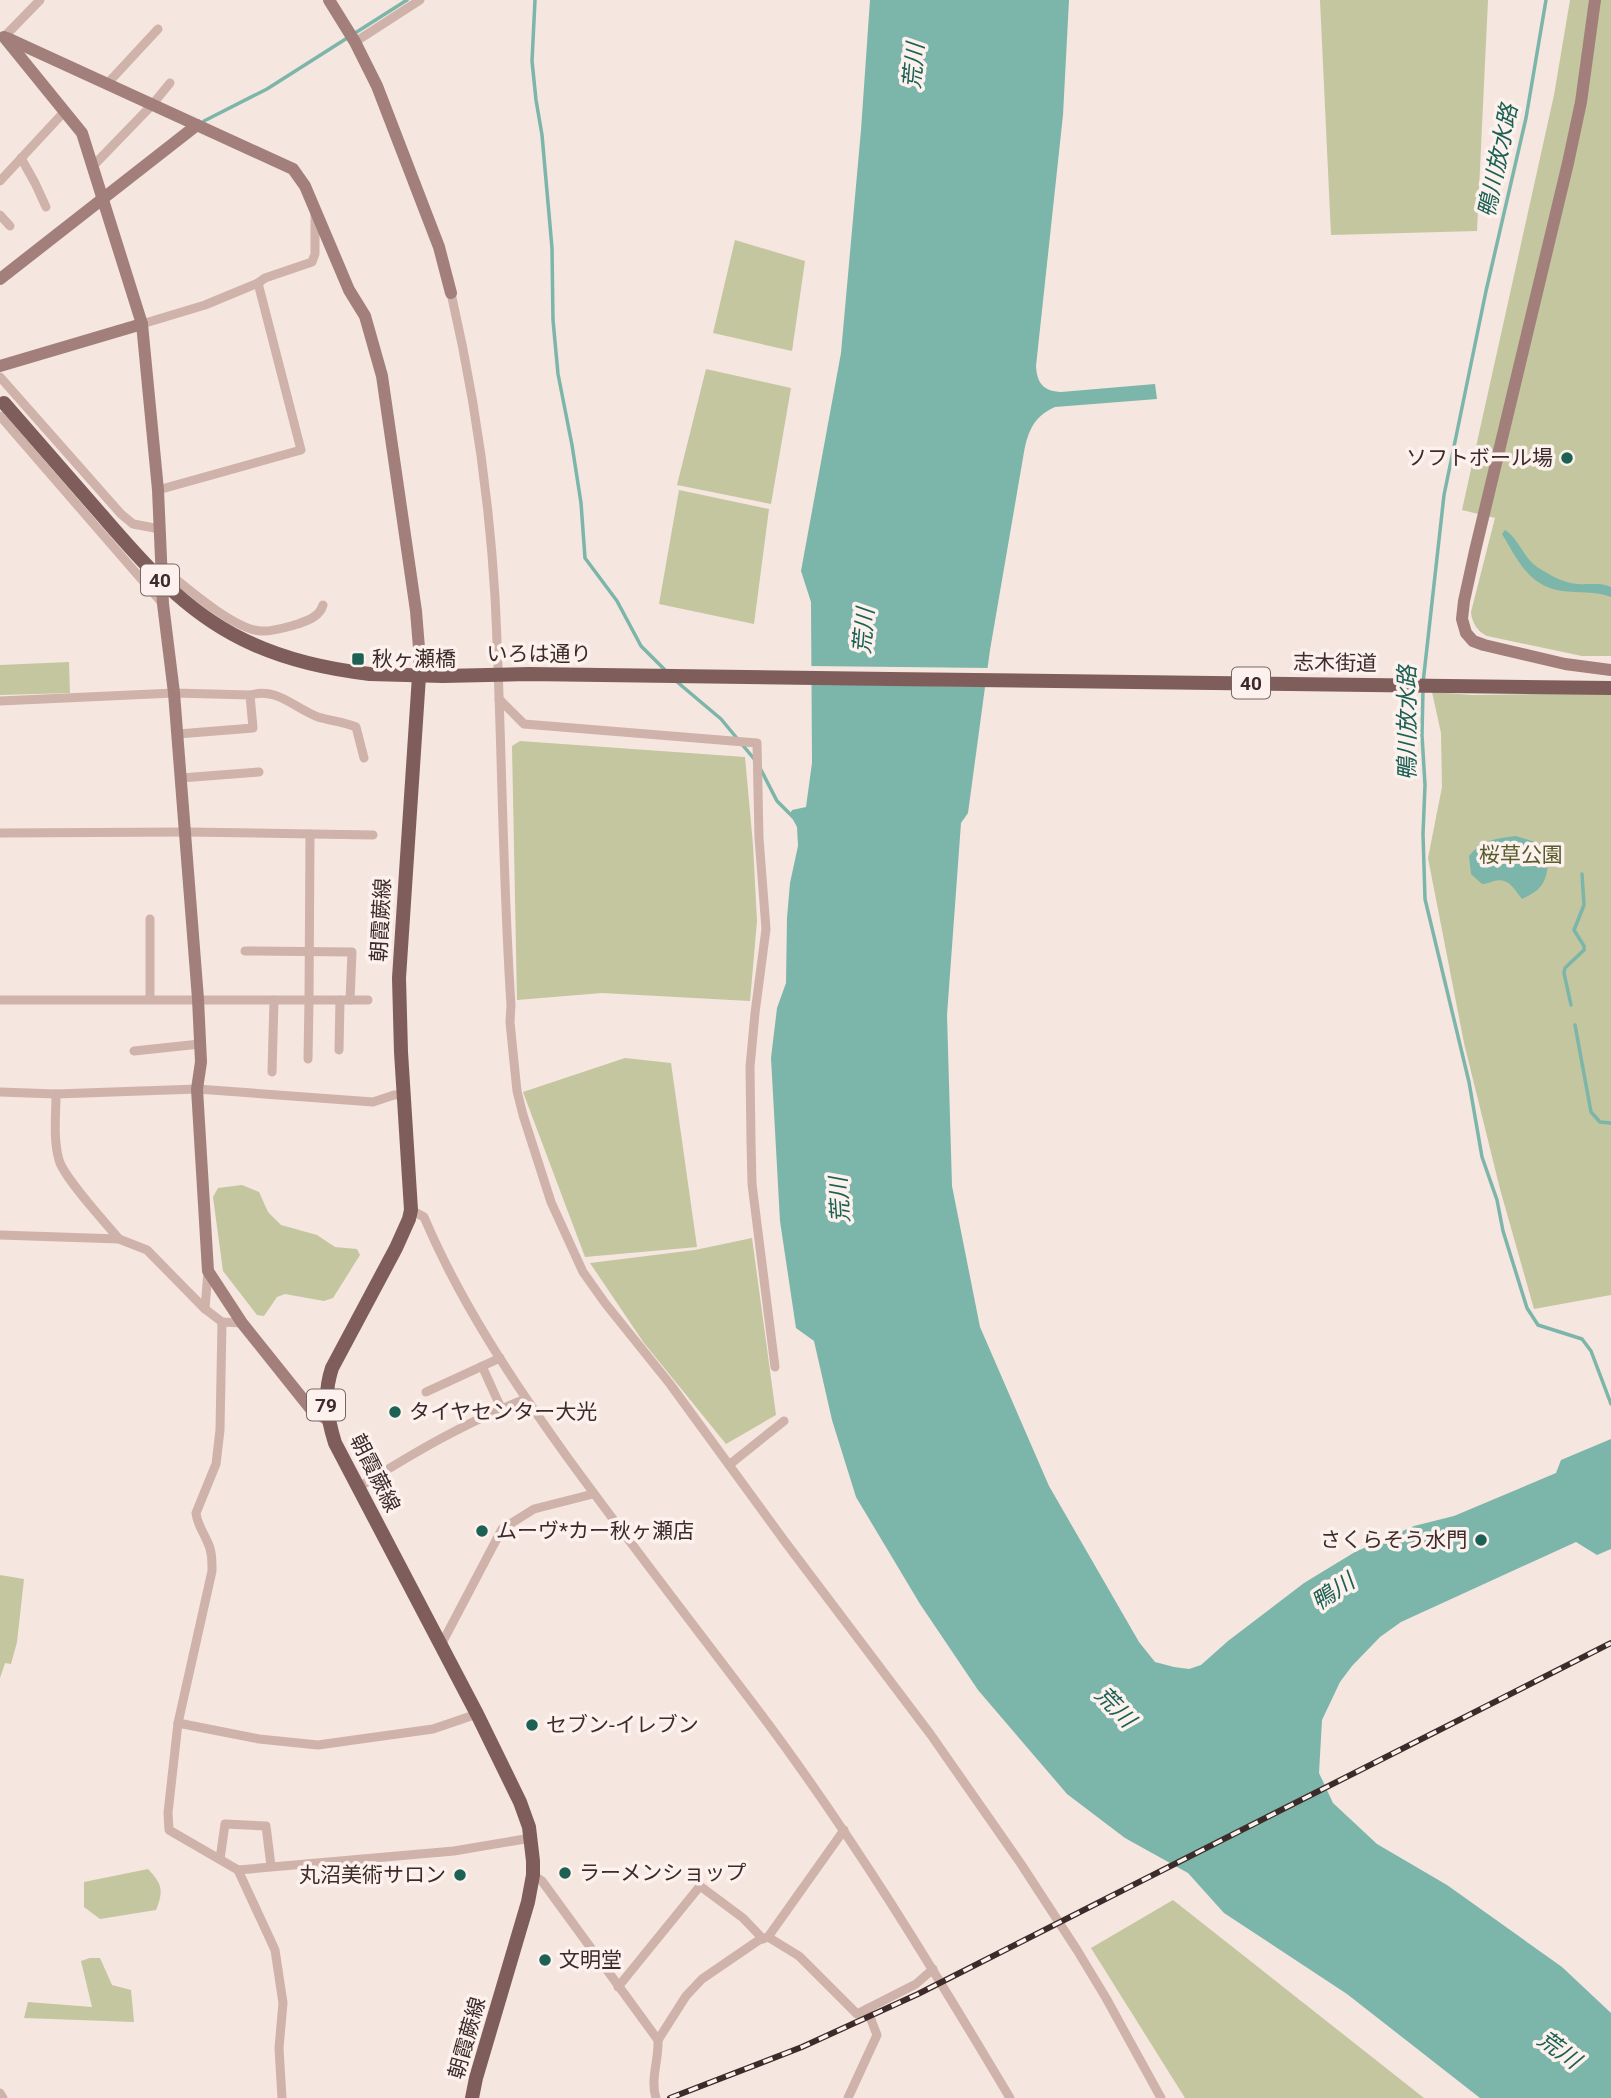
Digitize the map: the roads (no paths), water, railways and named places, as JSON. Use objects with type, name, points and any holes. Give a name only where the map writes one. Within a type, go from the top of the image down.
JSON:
[{"type":"main road","name":"いろは通り","points":[[1,406],[171,590],[199,613],[233,635],[269,651],[328,668],[370,674],[890,679]]},
{"type":"main road","name":"朝霞蕨線","points":[[419,676],[400,951],[399,1018],[411,1210],[396,1248],[332,1368],[326,1393],[328,1420],[335,1443],[477,1714],[520,1802],[531,1839],[533,1874],[528,1902],[472,2098]]},
{"type":"main road","name":"志木街道","points":[[890,679],[1611,688]]},
{"type":"street","points":[[2,36],[40,0]]},
{"type":"street","points":[[329,0],[377,86],[411,173],[439,247],[464,354],[485,489],[495,595],[510,1022],[517,1091],[551,1202],[583,1272],[594,1289],[670,1384],[931,1735],[1021,1864],[1106,1998],[1161,2098]]},
{"type":"street","points":[[353,39],[420,0]]},
{"type":"street","points":[[1595,0],[1581,102],[1568,163],[1475,551],[1462,619],[1466,633],[1478,643],[1565,664],[1611,670]]},
{"type":"street","points":[[107,84],[158,29]]},
{"type":"street","points":[[2,36],[293,169],[305,186],[349,290],[365,316],[382,376],[417,621],[419,676]]},
{"type":"street","points":[[2,36],[82,133],[142,324],[158,490],[163,604],[178,734],[198,999],[201,1062],[197,1089],[208,1271],[205,1309]]},
{"type":"street","points":[[93,166],[170,83]]},
{"type":"street","points":[[0,181],[64,112]]},
{"type":"street","points":[[0,279],[102,194],[197,125]]},
{"type":"street","points":[[21,159],[46,207]]},
{"type":"street","points":[[0,366],[205,305],[265,278],[312,261],[315,254],[315,211]]},
{"type":"street","points":[[0,215],[10,226]]},
{"type":"street","points":[[158,490],[301,450],[258,283]]},
{"type":"street","points":[[0,377],[121,514],[133,524],[160,529]]},
{"type":"street","points":[[1,406],[163,604]]},
{"type":"street","points":[[161,567],[224,616],[260,631],[297,624],[312,618],[321,612],[323,605]]},
{"type":"street","points":[[0,701],[174,693],[250,695],[261,692],[273,694],[317,717],[356,727],[364,758]]},
{"type":"street","points":[[178,734],[253,728],[250,695]]},
{"type":"street","points":[[499,699],[524,724],[757,743],[759,838],[766,929],[750,1067],[751,1141],[754,1195],[775,1367]]},
{"type":"street","points":[[181,778],[259,772]]},
{"type":"street","points":[[0,833],[373,835]]},
{"type":"street","points":[[308,1059],[310,834]]},
{"type":"street","points":[[150,919],[150,999]]},
{"type":"street","points":[[245,951],[352,952],[339,1050]]},
{"type":"street","points":[[0,1000],[368,1000]]},
{"type":"street","points":[[272,1072],[274,1000]]},
{"type":"street","points":[[134,1051],[200,1044]]},
{"type":"street","points":[[0,1092],[56,1094],[197,1089],[373,1102],[394,1095],[404,1095]]},
{"type":"street","points":[[56,1094],[55,1138],[59,1162],[119,1239]]},
{"type":"street","points":[[411,1210],[424,1217],[477,1321],[526,1399],[593,1494],[752,1701],[844,1830],[933,1969],[1010,2098]]},
{"type":"street","points":[[0,1236],[119,1239],[147,1250],[205,1309],[222,1322],[242,1323]]},
{"type":"street","points":[[208,1271],[242,1323],[310,1408],[328,1420]]},
{"type":"street","points":[[222,1322],[220,1430],[216,1464],[196,1513],[210,1549],[212,1571],[178,1723],[168,1813],[169,1830],[237,1870],[275,1951],[283,2003],[279,2048],[282,2098]]},
{"type":"street","points":[[426,1392],[500,1358]]},
{"type":"street","points":[[482,1366],[501,1408]]},
{"type":"street","points":[[359,1487],[501,1408],[526,1399]]},
{"type":"street","points":[[729,1465],[784,1421]]},
{"type":"street","points":[[441,1645],[502,1529],[534,1509],[593,1494]]},
{"type":"street","points":[[178,1723],[259,1738],[318,1745],[433,1729],[477,1714]]},
{"type":"street","points":[[220,1860],[225,1824],[266,1826],[271,1866]]},
{"type":"street","points":[[657,2040],[686,1996],[702,1979],[765,1938],[844,1830]]},
{"type":"street","points":[[237,1870],[454,1851],[531,1839]]},
{"type":"street","points":[[533,1874],[542,1881],[657,2040],[659,2050],[653,2089],[655,2098]]},
{"type":"street","points":[[618,1987],[700,1886],[765,1938],[799,1956],[857,2014],[916,1984],[933,1969]]},
{"type":"street","points":[[848,2098],[877,2035],[867,2009]]},
{"type":"street","points":[[0,2093],[3,2098]]},
{"type":"water","points":[[870,0],[1069,0],[1063,115],[1037,372],[1042,385],[1050,390],[1061,392],[1155,384],[1157,399],[1055,407],[1033,425],[1024,452],[990,650],[968,813],[961,823],[947,1015],[952,1186],[980,1327],[1049,1486],[1139,1642],[1155,1662],[1174,1667],[1189,1669],[1201,1665],[1304,1583],[1355,1552],[1414,1526],[1454,1516],[1556,1473],[1561,1460],[1611,1439],[1611,1549],[1597,1555],[1576,1542],[1401,1622],[1380,1637],[1340,1682],[1322,1720],[1319,1773],[1333,1803],[1377,1844],[1447,1885],[1562,1967],[1611,2013],[1611,2098],[1480,2098],[1347,1994],[1224,1913],[1188,1873],[1125,1838],[1067,1794],[978,1690],[920,1604],[856,1497],[832,1420],[814,1341],[796,1328],[780,1221],[771,1058],[777,1008],[786,983],[790,883],[798,846],[797,827],[790,814],[792,810],[806,807],[812,763],[811,602],[801,571],[841,353]]},
{"type":"water","points":[[1505,530],[1537,567],[1568,582],[1611,587],[1611,597],[1562,591],[1541,584],[1532,578],[1519,562],[1502,534]]},
{"type":"water","points":[[1516,836],[1535,842],[1548,855],[1543,883],[1522,899],[1511,885],[1504,881],[1482,884],[1471,874],[1469,856],[1484,843]]},
{"type":"waterway","points":[[204,121],[267,89],[407,0]]},
{"type":"waterway","points":[[535,0],[532,61],[552,248],[553,320],[558,374],[581,503],[585,558],[617,601],[641,646],[666,671]]},
{"type":"waterway","name":"鴨川放水路","points":[[1423,683],[1444,495],[1486,291],[1526,118],[1546,0]]},
{"type":"waterway","points":[[676,681],[721,719],[755,760]]},
{"type":"waterway","name":"鴨川放水路","points":[[1423,690],[1425,899],[1469,1082],[1482,1157],[1527,1308],[1538,1325],[1582,1339],[1591,1351],[1611,1404]]},
{"type":"waterway","points":[[759,766],[777,801],[793,817]]},
{"type":"waterway","points":[[1571,1005],[1564,973],[1565,968],[1584,950],[1574,930],[1584,905],[1582,874]]},
{"type":"waterway","points":[[1575,1025],[1591,1112],[1600,1122],[1611,1123]]},
{"type":"railway","points":[[670,2098],[802,2047],[918,1994],[1611,1643]]},
{"type":"place","name":"ソフトボール場","points":[[1567,458]]},
{"type":"place","name":"秋ヶ瀬橋","points":[[358,659]]},
{"type":"place","name":"タイヤセンター大光","points":[[395,1412]]},
{"type":"place","name":"ムーヴ*カー秋ヶ瀬店","points":[[482,1531]]},
{"type":"place","name":"さくらそう水門","points":[[1481,1540]]},
{"type":"place","name":"セブン-イレブン","points":[[532,1725]]},
{"type":"place","name":"ラーメンショップ","points":[[565,1873]]},
{"type":"place","name":"丸沼美術サロン","points":[[460,1875]]},
{"type":"place","name":"文明堂","points":[[545,1960]]},
{"type":"water label","name":"荒川","points":[[914,66]]},
{"type":"water label","name":"荒川","points":[[864,631]]},
{"type":"water label","name":"荒川","points":[[840,1200]]},
{"type":"water label","name":"鴨川","points":[[1333,1592]]},
{"type":"water label","name":"荒川","points":[[1115,1707]]},
{"type":"water label","name":"荒川","points":[[1559,2050]]},
{"type":"park label","name":"桜草公園","points":[[1521,855]]}]
